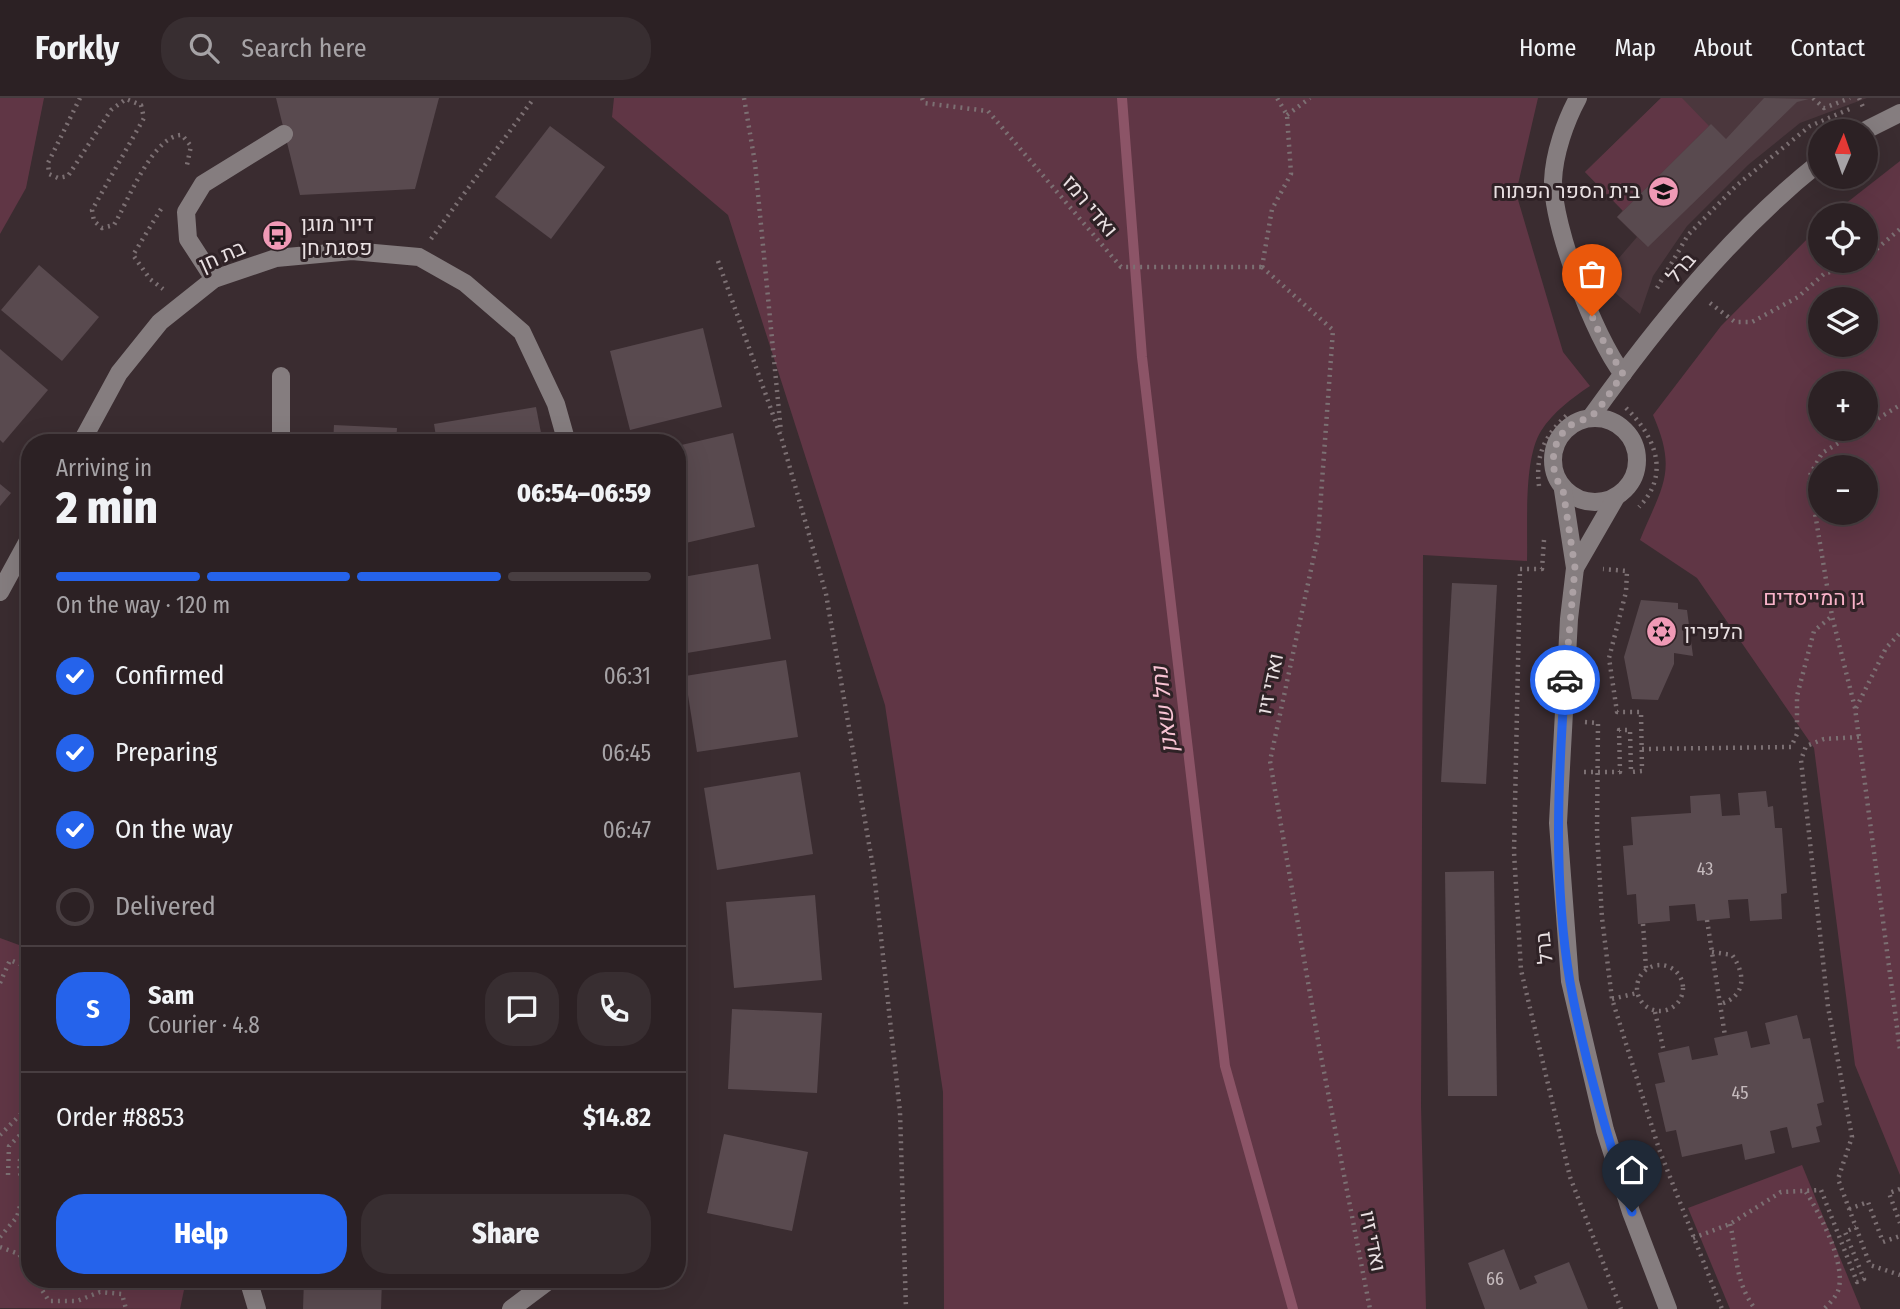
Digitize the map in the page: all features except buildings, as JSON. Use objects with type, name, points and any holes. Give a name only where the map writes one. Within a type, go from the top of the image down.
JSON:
[{"type":"street","points":[[1578,98],[1560,141],[1553,179],[1555,205],[1564,239],[1601,337],[1623,374]]},
{"type":"street","points":[[1878,124],[1900,113]]},
{"type":"street","points":[[214,279],[188,239],[186,212],[203,184],[284,134]]},
{"type":"street","name":"ברל","points":[[1591,417],[1623,374],[1738,236],[1808,173]]},
{"type":"street","name":"בת חן","points":[[86,434],[119,373],[160,323],[214,279],[276,258],[352,251],[418,257],[465,283],[522,332],[556,404],[564,434]]},
{"type":"street","points":[[281,376],[281,434]]},
{"type":"street","points":[[1602,417],[1626,429],[1638,453],[1634,477],[1616,497],[1575,568],[1563,490],[1557,481],[1554,466],[1558,439],[1577,421],[1602,417]]},
{"type":"street","points":[[1563,490],[1589,501],[1616,497]]},
{"type":"street","points":[[0,592],[21,554]]},
{"type":"street","name":"ברל","points":[[1575,568],[1559,772],[1561,884],[1570,981],[1605,1130],[1636,1225],[1668,1309]]},
{"type":"street","points":[[251,1288],[257,1309]]},
{"type":"street","points":[[512,1309],[539,1288]]},
{"type":"path","points":[[80,98],[48,163],[49,174],[58,178],[68,176],[111,110],[126,99],[141,105],[144,118],[92,210],[94,221],[102,228],[114,225],[158,146],[172,135],[182,135],[191,146],[184,170]]},
{"type":"path","points":[[418,257],[534,98]]},
{"type":"path","points":[[744,98],[755,163],[782,440]]},
{"type":"path","name":"ואדי רמז","points":[[922,98],[924,103],[988,111],[1121,267],[1262,267]]},
{"type":"path","points":[[1262,267],[1272,209],[1291,174],[1287,115],[1277,98]]},
{"type":"path","points":[[1287,115],[1310,98]]},
{"type":"path","points":[[1813,98],[1824,108],[1850,98]]},
{"type":"path","points":[[167,200],[133,255],[150,279],[183,304]]},
{"type":"path","points":[[1878,247],[1900,229]]},
{"type":"path","points":[[718,261],[782,440],[826,594],[874,873],[900,1112],[906,1309]]},
{"type":"path","name":"ואדי זיו","points":[[1262,267],[1333,330],[1318,537],[1270,761],[1319,1046],[1370,1309]]},
{"type":"path","points":[[1693,289],[1735,322],[1752,322],[1798,297],[1825,273]]},
{"type":"path","points":[[1621,403],[1651,438],[1656,459],[1654,482],[1637,510]]},
{"type":"path","points":[[1878,419],[1900,405]]},
{"type":"path","points":[[1842,441],[1822,453],[1809,477],[1832,616],[1855,708],[1900,1050]]},
{"type":"path","points":[[1559,772],[1620,772],[1619,730],[1630,730],[1631,772],[1642,771],[1641,712],[1617,712],[1609,658],[1626,592],[1628,571],[1608,570]]},
{"type":"path","points":[[1642,749],[1791,747],[1797,734],[1797,696],[1814,631],[1832,616]]},
{"type":"path","points":[[1855,708],[1886,648],[1900,633]]},
{"type":"path","points":[[1573,722],[1598,723],[1602,918],[1612,999],[1659,1149],[1722,1309]]},
{"type":"path","points":[[1859,737],[1824,739],[1807,746],[1801,760],[1828,1007],[1852,1137],[1838,1179],[1870,1265],[1900,1275]]},
{"type":"path","points":[[1706,920],[1725,1036]]},
{"type":"path","points":[[1643,924],[1646,969]]},
{"type":"path","points":[[1712,952],[1732,955],[1742,975],[1742,988],[1735,997],[1720,1004]]},
{"type":"path","points":[[0,983],[10,960],[21,964]]},
{"type":"path","points":[[1664,964],[1672,967],[1682,980],[1684,988],[1678,1003],[1666,1010],[1655,1012],[1645,1006],[1637,993],[1638,979],[1646,969],[1664,964]]},
{"type":"path","points":[[1612,999],[1637,993]]},
{"type":"path","points":[[1655,1012],[1664,1052]]},
{"type":"path","points":[[0,1135],[21,1114]]},
{"type":"path","points":[[0,1171],[8,1175],[9,1146],[21,1134]]},
{"type":"path","points":[[21,1152],[21,1179]]},
{"type":"path","points":[[1900,1189],[1889,1193],[1900,1223]]},
{"type":"path","points":[[1693,1238],[1730,1224],[1781,1192],[1821,1190],[1857,1282],[1864,1279],[1845,1232],[1856,1227]]},
{"type":"path","points":[[1806,1191],[1824,1225],[1838,1263],[1840,1281],[1837,1294],[1824,1309]]},
{"type":"path","points":[[0,1237],[17,1217],[21,1199]]},
{"type":"path","points":[[1849,1209],[1868,1202],[1883,1242],[1900,1236]]},
{"type":"path","points":[[1730,1224],[1736,1272],[1742,1289],[1755,1309]]},
{"type":"path","points":[[0,1247],[21,1257]]},
{"type":"path","points":[[41,1288],[50,1301],[77,1301],[100,1292],[121,1294],[126,1309]]},
{"type":"shaded area","name":"בית הספר הפתוח","points":[[1661,98],[1867,98],[1800,123],[1748,165],[1687,226],[1653,276],[1640,314],[1600,280],[1637,237],[1617,217],[1623,210],[1585,172]]},
{"type":"green space","points":[[0,98],[44,98],[26,188],[0,234]]},
{"type":"green space","points":[[614,98],[1538,98],[1516,193],[1563,352],[1590,386],[1551,418],[1535,443],[1529,476],[1527,561],[1423,555],[1421,1106],[1426,1309],[944,1309],[943,1092],[885,705],[728,215],[612,117]]},
{"type":"green space","points":[[1661,98],[1682,98],[1709,126],[1623,211],[1585,172]]},
{"type":"green space","name":"גן המייסדים","points":[[1900,161],[1900,1175],[1855,1065],[1814,748],[1697,578],[1640,540],[1660,492],[1666,465],[1661,435],[1653,415],[1721,326],[1808,238],[1808,273],[1878,273],[1878,203],[1846,203],[1864,189],[1878,189],[1878,178]]},
{"type":"green space","points":[[0,938],[21,946],[21,1288],[184,1288],[180,1309],[0,1308]]},
{"type":"green space","points":[[1802,1165],[1861,1309],[1730,1309],[1688,1208]]},
{"type":"waterway","name":"נחל שאנן","points":[[1122,98],[1142,357],[1225,1066],[1293,1309]]},
{"type":"way so far","points":[[1565,680],[1575,568],[1563,490],[1557,481],[1554,466],[1554,453],[1558,439],[1566,429],[1577,421],[1591,417],[1623,374],[1592,316]]},
{"type":"place","name":"בית הספר הפתוח","points":[[1663,191]]},
{"type":"place","name":"דיור מוגן פסגת חן","points":[[278,236]]},
{"type":"place","name":"הלפרין","points":[[1661,632]]},
{"type":"route","points":[[1565,680],[1558,823],[1570,981],[1605,1130],[1632,1212]]}]
